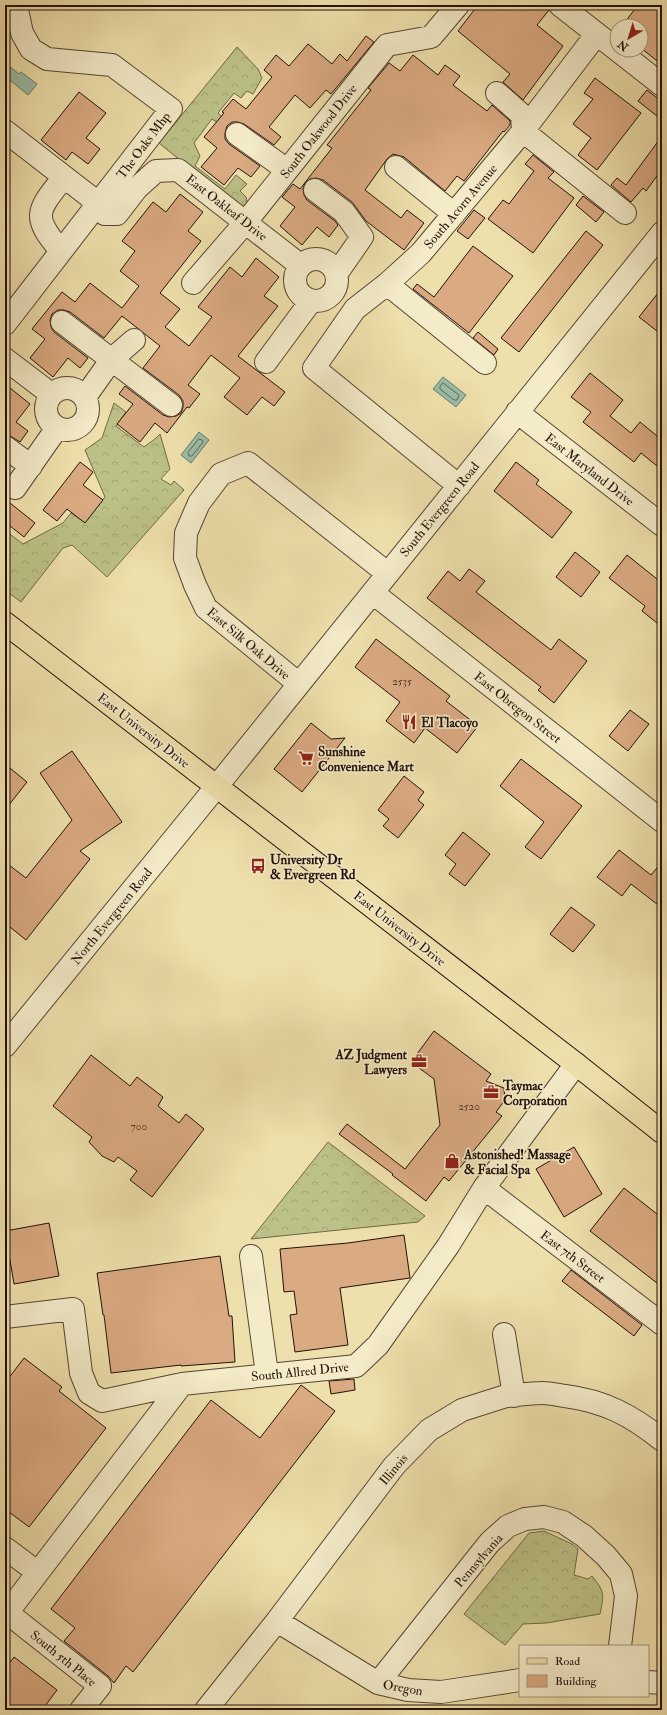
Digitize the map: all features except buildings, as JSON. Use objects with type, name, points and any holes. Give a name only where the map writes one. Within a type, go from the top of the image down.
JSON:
[{"type":"main road","name":"East University Drive","points":[[5,623],[662,1132]]},
{"type":"street","name":"The Oaks Mhp","points":[[8,316],[61,251],[171,109],[112,65],[47,59],[31,49],[22,33],[16,5]]},
{"type":"street","name":"South Oakwood Drive","points":[[193,283],[245,223],[387,45],[431,37],[458,5]]},
{"type":"street","points":[[560,5],[662,85]]},
{"type":"street","name":"South Acorn Avenue","points":[[459,486],[314,368],[355,309],[387,284],[421,253],[454,214],[523,131],[596,34]]},
{"type":"street","points":[[497,93],[522,115],[523,131],[625,213]]},
{"type":"street","points":[[5,131],[98,203]]},
{"type":"street","points":[[237,134],[287,170]]},
{"type":"street","points":[[396,167],[454,214]]},
{"type":"street","name":"East Oakleaf Drive","points":[[98,203],[105,214],[117,214],[136,188],[156,171],[178,170],[300,265]]},
{"type":"street","points":[[61,251],[49,237],[40,221],[41,208],[64,177]]},
{"type":"street","points":[[314,190],[344,212],[362,237],[335,282],[324,300],[312,301],[306,298],[297,289],[295,277],[300,265],[311,259],[324,260],[329,263],[335,282],[355,309]]},
{"type":"street","name":"South Evergreen Road","points":[[217,786],[662,233]]},
{"type":"street","points":[[387,284],[485,364]]},
{"type":"street","points":[[266,362],[312,301]]},
{"type":"street","points":[[62,322],[171,405]]},
{"type":"street","points":[[85,397],[112,359],[134,340]]},
{"type":"street","points":[[5,359],[51,394]]},
{"type":"street","points":[[60,388],[74,388],[85,397],[88,410],[83,423],[71,430],[57,428],[47,417],[45,411],[46,403],[51,394],[60,388]]},
{"type":"street","name":"East Maryland Drive","points":[[517,412],[662,525]]},
{"type":"street","points":[[14,488],[57,428]]},
{"type":"street","points":[[5,447],[31,466]]},
{"type":"street","name":"East Silk Oak Drive","points":[[299,684],[206,608],[195,585],[185,558],[186,532],[199,503],[221,474],[248,463],[387,573]]},
{"type":"street","name":"East Obregon Street","points":[[373,593],[662,822]]},
{"type":"street","name":"North Evergreen Road","points":[[5,1046],[217,786]]},
{"type":"street","name":"South Allred Drive","points":[[5,1317],[72,1309],[81,1373],[89,1393],[102,1401],[182,1384],[267,1374],[356,1366],[378,1345],[448,1246],[484,1188],[576,1064]]},
{"type":"street","name":"East 7th Street","points":[[484,1188],[662,1324]]},
{"type":"street","points":[[251,1256],[267,1374]]},
{"type":"street","points":[[504,1334],[514,1396]]},
{"type":"street","points":[[6,1612],[182,1384]]},
{"type":"street","name":"Illinois","points":[[206,1710],[278,1621],[394,1466],[429,1430],[462,1410],[506,1396],[544,1393],[586,1399],[618,1411],[641,1423],[662,1440]]},
{"type":"street","name":"Pennsylvania","points":[[378,1683],[490,1542],[508,1526],[525,1519],[544,1517],[563,1522],[584,1536],[606,1556],[621,1574],[626,1596],[620,1645]]},
{"type":"street","points":[[5,1548],[37,1572]]},
{"type":"street","name":"South 5th Place","points":[[6,1612],[100,1686],[82,1710]]},
{"type":"street","name":"Oregon","points":[[278,1621],[378,1683],[408,1690],[441,1692],[519,1680]]},
{"type":"street","points":[[649,1682],[662,1683]]},
{"type":"green space","points":[[237,47],[258,69],[262,78],[253,94],[247,91],[241,98],[234,93],[218,113],[229,123],[225,128],[212,119],[194,143],[200,156],[195,166],[225,189],[236,175],[247,184],[240,191],[246,197],[248,206],[240,209],[159,143]]},
{"type":"green space","points":[[114,403],[126,412],[116,426],[144,447],[160,434],[170,469],[161,479],[171,485],[174,481],[184,490],[107,577],[72,545],[63,548],[21,602],[5,590],[5,534],[7,532],[23,544],[63,523],[71,513],[84,522],[105,497],[85,450],[102,438]]},
{"type":"green space","points":[[328,1142],[425,1216],[418,1222],[251,1239]]},
{"type":"green space","points":[[544,1531],[572,1544],[578,1549],[574,1575],[588,1579],[592,1576],[599,1586],[603,1597],[600,1614],[546,1623],[523,1624],[505,1645],[464,1614],[529,1533]]},
{"type":"water","points":[[9,66],[19,74],[21,72],[37,84],[28,95],[5,76],[5,71]]},
{"type":"water","points":[[443,377],[466,395],[456,407],[433,389]]},
{"type":"water","points":[[199,432],[209,440],[191,463],[181,455]]},
{"type":"place","name":"El Tlacoyo","points":[[409,722]]},
{"type":"place","name":"Sunshine Convenience Mart","points":[[306,758]]},
{"type":"place","name":"University Dr & Evergreen Rd","points":[[258,866]]},
{"type":"place","name":"AZ Judgment Lawyers","points":[[419,1061]]},
{"type":"place","name":"Taymac Corporation","points":[[491,1092]]},
{"type":"place","name":"Astonished! Massage & Facial Spa","points":[[452,1161]]}]
